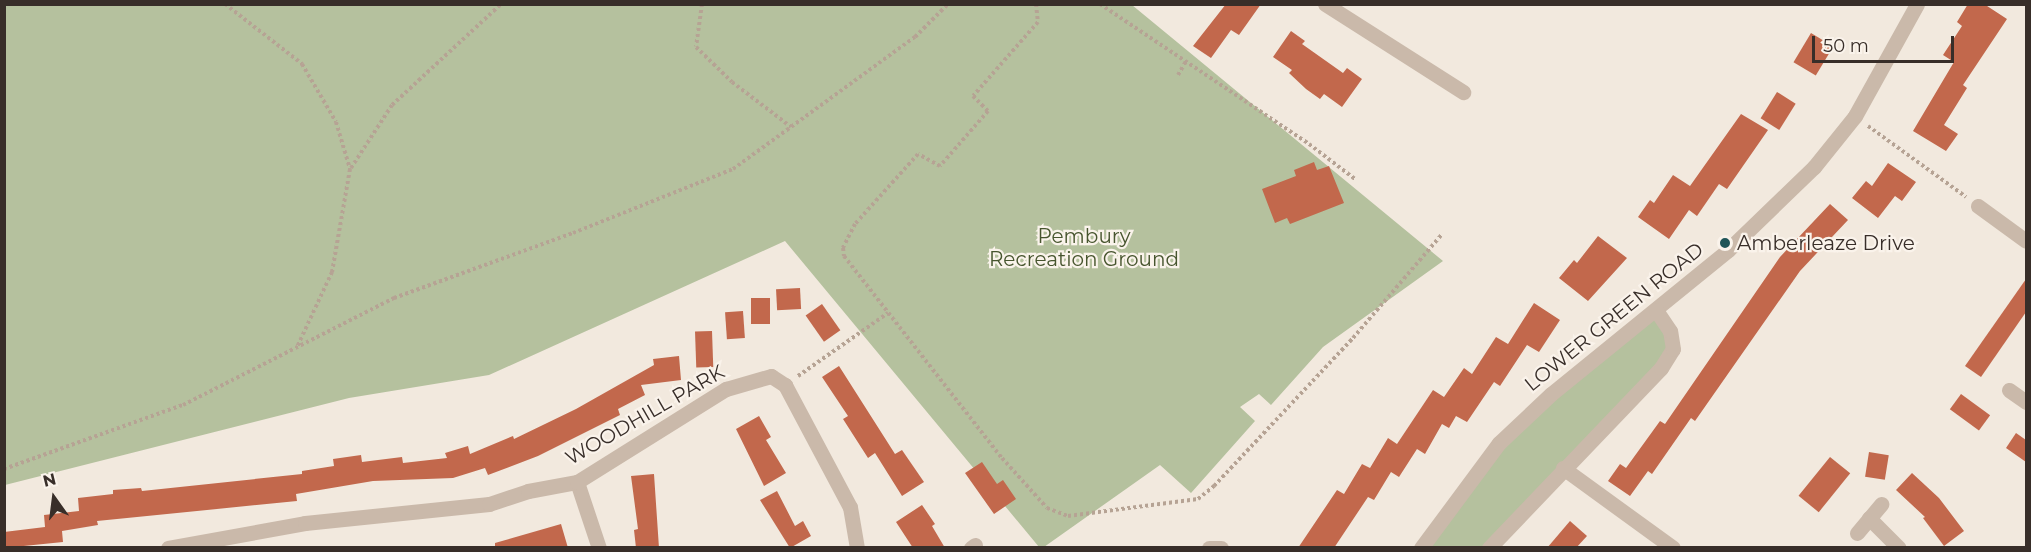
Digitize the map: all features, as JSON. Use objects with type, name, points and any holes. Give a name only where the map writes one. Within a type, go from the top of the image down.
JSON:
[{"type":"street","points":[[1325,4],[1463,92]]},
{"type":"street","name":"LOWER GREEN ROAD","points":[[1421,548],[1500,442],[1551,394],[1656,310],[1778,205],[1856,116],[1917,4]]},
{"type":"street","points":[[1978,206],[2026,241]]},
{"type":"street","points":[[1489,548],[1661,368],[1673,349],[1670,331],[1656,310]]},
{"type":"street","name":"WOODHILL PARK","points":[[168,548],[305,523],[489,504],[528,491],[577,482],[726,389],[771,375],[785,385]]},
{"type":"street","points":[[785,385],[850,507],[857,548]]},
{"type":"street","points":[[2009,390],[2026,402]]},
{"type":"street","points":[[1563,468],[1673,548]]},
{"type":"street","points":[[577,482],[599,548]]},
{"type":"street","points":[[1857,533],[1881,504]]},
{"type":"street","points":[[1869,518],[1899,548]]},
{"type":"street","points":[[1209,548],[1221,548]]},
{"type":"path","points":[[225,4],[302,64],[336,122],[350,168]]},
{"type":"path","points":[[296,348],[332,272],[350,168],[392,105],[501,4]]},
{"type":"path","points":[[702,4],[696,47],[732,82],[791,127]]},
{"type":"path","points":[[4,469],[183,405],[394,298],[573,233],[733,170],[915,37],[948,4]]},
{"type":"path","points":[[1036,4],[1038,22],[973,96],[988,111],[940,166],[918,154],[846,237],[844,256],[1002,458],[1047,508],[1068,516],[1198,499],[1214,486],[1353,339],[1442,234]]},
{"type":"path","points":[[1100,4],[1186,61],[1354,179]]},
{"type":"path","points":[[1178,75],[1186,61]]},
{"type":"path","points":[[1856,116],[1978,206]]},
{"type":"path","points":[[785,385],[888,313]]},
{"type":"green space","name":"Pembury Recreation Ground","points":[[5,5],[1132,5],[1443,261],[1323,347],[1271,405],[1259,394],[1240,407],[1255,421],[1191,493],[1160,465],[1044,547],[1039,547],[785,241],[489,375],[349,398],[5,485]]},
{"type":"green space","points":[[1656,310],[1673,349],[1489,547],[1421,548],[1499,442]]},
{"type":"building","points":[[1226,4],[1261,4],[1239,35],[1231,30],[1211,58],[1193,46]]},
{"type":"building","points":[[1968,4],[1984,4],[2007,19],[1963,85],[1967,88],[1944,125],[1958,134],[1946,151],[1913,131],[1954,62],[1943,55],[1962,26],[1957,22]]},
{"type":"building","points":[[1291,31],[1305,41],[1302,44],[1343,73],[1347,68],[1362,79],[1342,107],[1324,94],[1320,99],[1306,89],[1289,73],[1292,70],[1273,57]]},
{"type":"building","points":[[1811,33],[1833,46],[1816,76],[1793,62]]},
{"type":"building","points":[[1777,92],[1796,104],[1779,130],[1761,118]]},
{"type":"building","points":[[1741,114],[1768,130],[1727,189],[1719,184],[1697,216],[1689,210],[1669,239],[1638,217],[1650,200],[1654,203],[1673,175],[1690,186]]},
{"type":"building","points":[[1314,162],[1317,170],[1329,166],[1344,203],[1290,224],[1287,218],[1275,223],[1262,189],[1296,176],[1294,170]]},
{"type":"building","points":[[1888,163],[1916,182],[1902,201],[1895,196],[1878,218],[1852,198],[1866,181],[1872,186]]},
{"type":"building","points":[[1830,204],[1848,220],[1800,271],[1695,421],[1691,418],[1652,474],[1648,471],[1630,496],[1608,481],[1620,464],[1626,468],[1660,421],[1665,424],[1780,257]]},
{"type":"building","points":[[1598,236],[1627,258],[1588,301],[1559,278],[1574,260],[1577,263]]},
{"type":"building","points":[[2026,279],[2026,312],[1981,377],[1965,366]]},
{"type":"building","points":[[800,288],[801,309],[777,310],[776,289]]},
{"type":"building","points":[[751,298],[770,298],[770,324],[751,324]]},
{"type":"building","points":[[1534,303],[1560,320],[1539,352],[1527,345],[1500,386],[1494,382],[1467,422],[1456,416],[1449,428],[1442,424],[1425,454],[1417,449],[1399,477],[1391,472],[1374,500],[1368,497],[1334,548],[1298,548],[1337,490],[1344,494],[1362,464],[1370,468],[1388,438],[1397,444],[1433,390],[1444,397],[1464,368],[1472,374],[1496,337],[1508,344]]},
{"type":"building","points":[[822,304],[840,330],[824,342],[806,315]]},
{"type":"building","points":[[743,311],[745,338],[727,339],[725,312]]},
{"type":"building","points":[[712,331],[713,367],[696,368],[695,332]]},
{"type":"building","points":[[679,356],[681,380],[641,385],[645,395],[618,409],[620,415],[538,456],[488,475],[485,468],[453,478],[373,481],[296,494],[297,501],[97,521],[98,525],[62,531],[63,542],[4,548],[4,532],[45,527],[44,515],[79,511],[78,498],[113,494],[113,490],[141,488],[142,491],[302,474],[302,471],[334,466],[333,459],[361,455],[362,462],[402,457],[403,463],[447,458],[445,453],[468,446],[470,454],[513,436],[514,439],[576,409],[654,365],[653,359]]},
{"type":"building","points":[[839,366],[895,454],[902,450],[924,482],[902,496],[875,453],[868,458],[843,419],[848,416],[822,377]]},
{"type":"building","points":[[1961,394],[1990,415],[1979,431],[1950,409]]},
{"type":"building","points":[[759,416],[771,437],[766,440],[786,473],[764,486],[736,429]]},
{"type":"building","points":[[2016,433],[2026,440],[2026,462],[2006,448]]},
{"type":"building","points":[[1869,452],[1889,455],[1885,480],[1865,477]]},
{"type":"building","points":[[1830,457],[1850,473],[1819,512],[1799,496]]},
{"type":"building","points":[[982,462],[997,484],[1003,480],[1016,499],[994,514],[965,473]]},
{"type":"building","points":[[1912,473],[1939,498],[1964,531],[1944,546],[1923,518],[1925,517],[1896,490]]},
{"type":"building","points":[[654,474],[659,548],[636,548],[634,530],[638,529],[631,476]]},
{"type":"building","points":[[777,491],[795,526],[803,521],[811,536],[790,548],[760,500]]},
{"type":"building","points":[[922,505],[935,524],[932,526],[945,548],[913,548],[896,522]]},
{"type":"building","points":[[1570,521],[1587,536],[1576,548],[1547,548]]},
{"type":"building","points":[[561,524],[568,548],[495,548],[495,543]]},
{"type":"place","name":"Amberleaze Drive","points":[[1725,243]]}]
